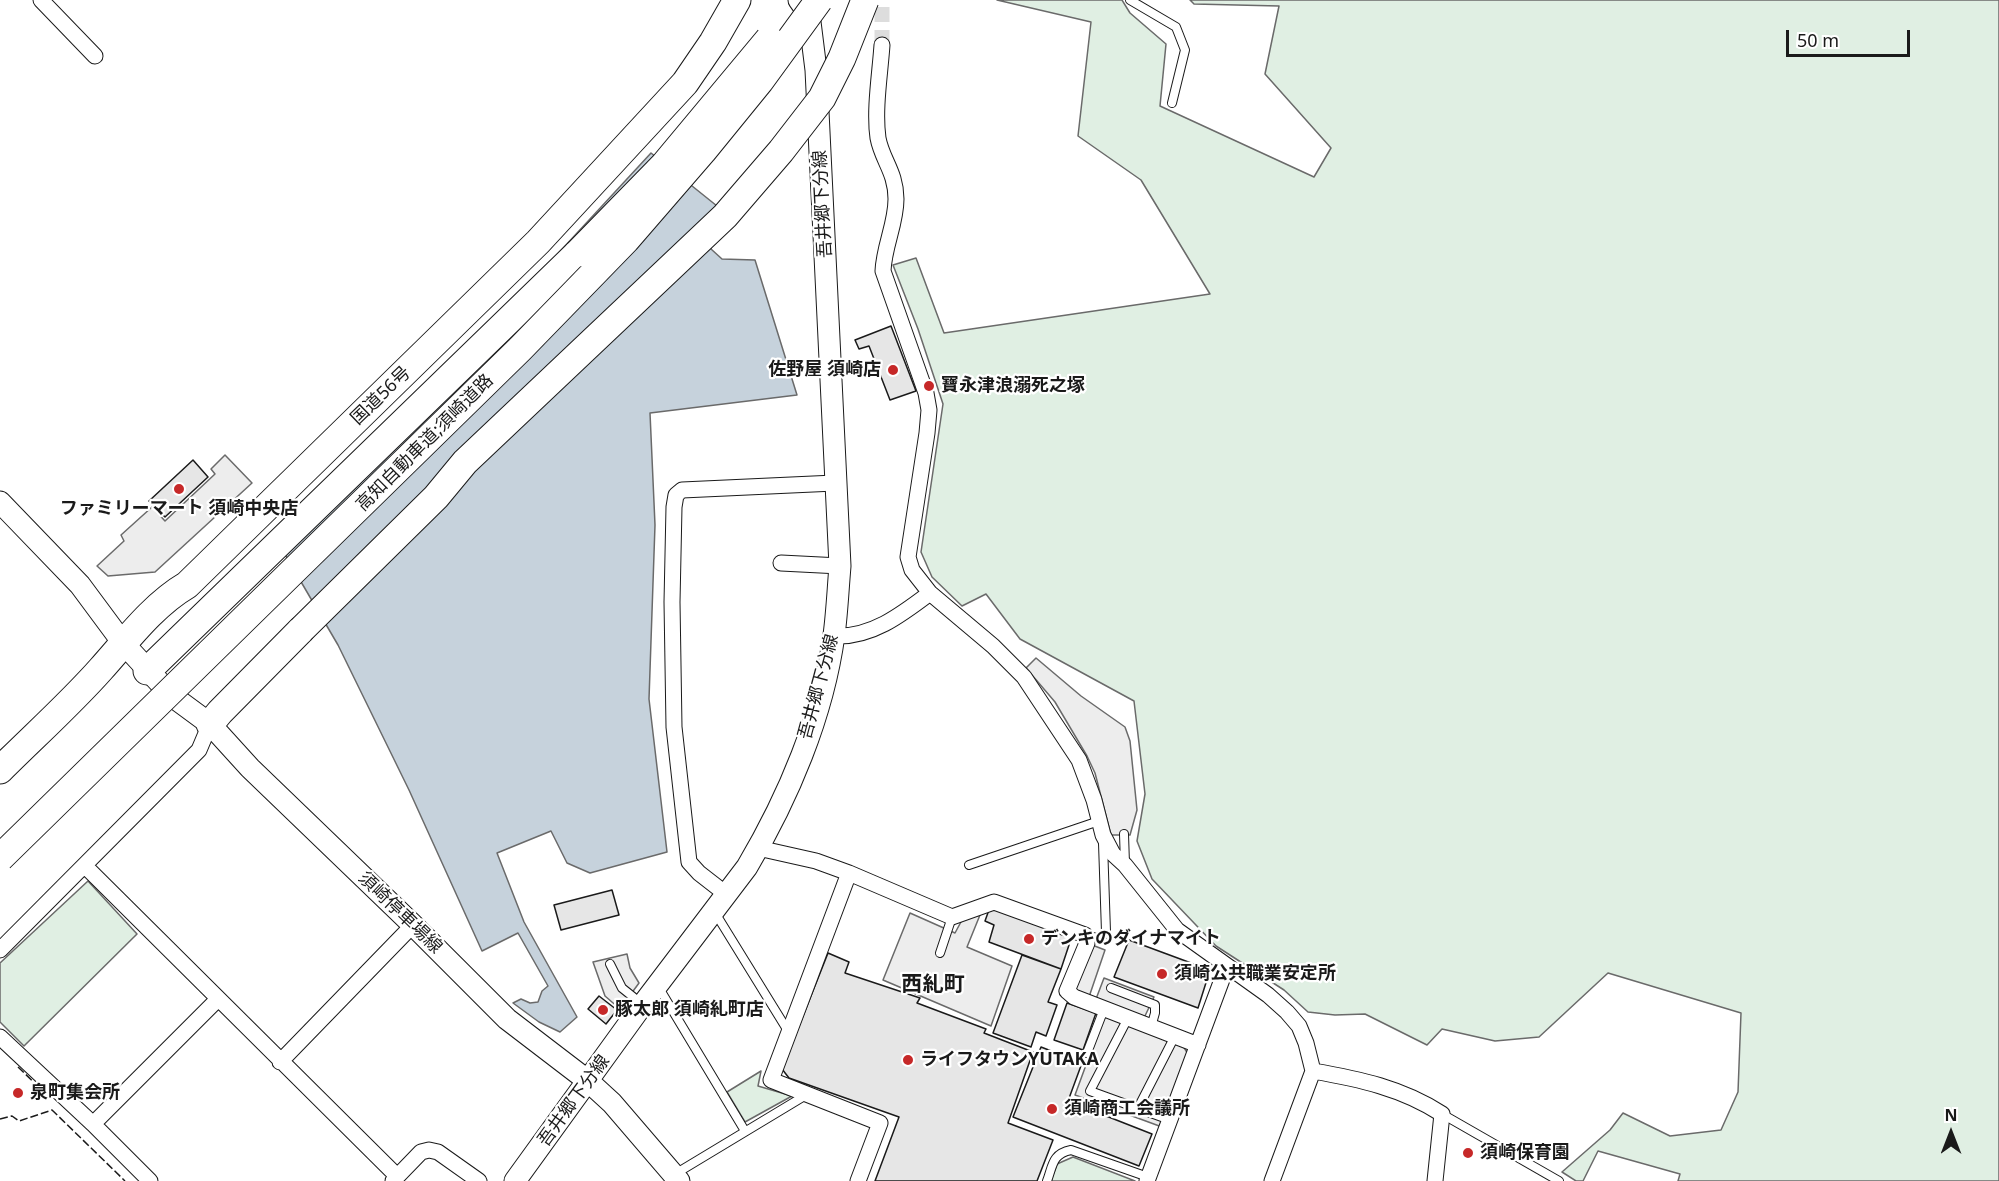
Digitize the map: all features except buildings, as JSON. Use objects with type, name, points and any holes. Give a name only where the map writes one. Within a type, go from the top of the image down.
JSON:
[{"type":"highway","name":"国道56号","points":[[0,770],[173,593],[187,585],[212,561],[538,242],[685,83],[713,42],[737,0]]},
{"type":"highway","points":[[147,671],[570,261],[664,165],[800,0]]},
{"type":"highway","name":"高知自動車道;須崎道路","points":[[0,858],[520,349],[626,240],[753,90],[819,0]]},
{"type":"highway","points":[[210,724],[301,630],[436,497],[465,462],[725,216],[781,151],[822,98],[842,58],[865,0]]},
{"type":"main road","name":"吾井郷下分線","points":[[515,1181],[758,848],[793,774],[806,739],[817,706],[834,636],[840,566],[816,70],[809,14],[800,0]]},
{"type":"main road","name":"須崎停車場線","points":[[0,502],[80,585],[147,671],[172,696],[210,724],[250,768],[507,1019],[588,1081],[612,1103],[676,1178]]},
{"type":"street","points":[[40,0],[95,56]]},
{"type":"street","points":[[882,45],[878,136],[895,183],[896,201],[893,223],[884,254],[883,271],[926,393],[929,410],[908,557],[912,570],[930,593],[993,646],[1024,677],[1083,758],[1101,828],[1113,854],[1125,865],[1177,930],[1268,995],[1299,1026],[1313,1071],[1272,1181]]},
{"type":"street","points":[[720,902],[689,862],[674,727],[671,569],[676,495],[682,490],[835,483]]},
{"type":"street","points":[[781,563],[840,566]]},
{"type":"street","points":[[834,636],[847,637],[869,631],[900,616],[930,593]]},
{"type":"street","points":[[0,950],[199,750],[210,724]]},
{"type":"street","points":[[758,848],[816,861],[952,917],[994,902],[1085,935],[1087,943],[1067,991],[1074,997],[1198,1045]]},
{"type":"street","points":[[85,866],[395,1178],[421,1152],[429,1150],[438,1152],[479,1181]]},
{"type":"street","points":[[849,873],[771,1080],[880,1123],[858,1181]]},
{"type":"street","points":[[280,1062],[413,925]]},
{"type":"street","points":[[1147,1179],[1227,966]]},
{"type":"street","points":[[93,1124],[218,999]]},
{"type":"street","points":[[0,1037],[150,1181]]},
{"type":"street","points":[[1313,1071],[1368,1081],[1397,1090],[1442,1114],[1435,1181]]},
{"type":"lane","points":[[1130,0],[1176,27],[1185,51],[1172,104]]},
{"type":"lane","points":[[969,865],[1101,828],[1106,932],[1102,937],[1097,938],[1085,935]]},
{"type":"lane","points":[[1124,834],[1125,865]]},
{"type":"lane","points":[[720,902],[789,1032]]},
{"type":"lane","points":[[940,953],[952,917]]},
{"type":"lane","points":[[610,964],[621,988],[643,1004]]},
{"type":"lane","points":[[658,986],[745,1131]]},
{"type":"lane","points":[[1111,988],[1155,1005],[1151,1027]]},
{"type":"lane","points":[[1087,1053],[1104,1009]]},
{"type":"lane","points":[[1128,1018],[1090,1091],[1170,1120]]},
{"type":"lane","points":[[1138,1108],[1175,1036]]},
{"type":"lane","points":[[676,1178],[745,1131],[806,1095]]},
{"type":"lane","points":[[1442,1114],[1548,1177],[1559,1181]]},
{"type":"lane","points":[[1047,1181],[1055,1158],[1061,1152],[1071,1150],[1147,1179]]},
{"type":"green space","points":[[997,0],[1122,0],[1130,13],[1166,44],[1160,106],[1314,177],[1331,148],[1265,74],[1279,6],[1194,4],[1190,0],[1999,0],[1999,1181],[1678,1181],[1680,1174],[1598,1151],[1583,1181],[1576,1181],[1562,1172],[1610,1130],[1623,1113],[1670,1136],[1721,1130],[1738,1092],[1741,1013],[1608,973],[1539,1037],[1495,1041],[1442,1029],[1427,1045],[1365,1014],[1335,1015],[1308,1012],[1284,990],[1216,946],[1152,879],[1137,841],[1145,794],[1134,701],[1020,639],[986,594],[962,606],[932,577],[921,552],[943,404],[918,329],[893,265],[916,258],[944,333],[1210,294],[1141,180],[1078,136],[1091,22]]},
{"type":"green space","points":[[88,881],[137,934],[24,1046],[0,1022],[0,963]]},
{"type":"green space","points":[[761,1071],[758,1086],[792,1096],[745,1122],[727,1092]]},
{"type":"green space","points":[[1073,1157],[1135,1181],[1051,1181],[1057,1164]]},
{"type":"shaded area","points":[[651,153],[717,206],[711,249],[722,259],[755,260],[797,395],[650,413],[655,525],[649,699],[667,852],[590,873],[567,863],[551,831],[497,853],[524,922],[577,1017],[560,1032],[539,1022],[513,1003],[521,999],[530,1003],[538,1002],[542,991],[548,986],[518,933],[482,951],[409,790],[338,645],[283,551]]},
{"type":"shaded area","points":[[225,455],[252,483],[155,572],[108,576],[97,566],[124,541],[121,535],[152,507],[165,521],[215,474],[211,469]]},
{"type":"shaded area","points":[[1036,658],[1081,696],[1125,727],[1130,741],[1137,810],[1130,835],[1111,835],[1095,773],[1087,756],[1055,702],[1026,668]]},
{"type":"shaded area","points":[[910,913],[955,933],[962,920],[980,915],[967,947],[1012,966],[991,1026],[883,980]]},
{"type":"shaded area","points":[[1087,943],[1105,950],[1089,997],[1078,993],[1069,983]]},
{"type":"shaded area","points":[[627,954],[630,968],[639,983],[620,1009],[605,996],[593,962]]},
{"type":"shaded area","points":[[1104,978],[1154,997],[1144,1018],[1096,999]]},
{"type":"shaded area","points":[[1104,1016],[1183,1046],[1188,1054],[1162,1127],[1075,1095]]},
{"type":"tunnel","points":[[882,0],[882,45]]},
{"type":"fence","points":[[18,1067],[45,1093]]},
{"type":"fence","points":[[0,1119],[12,1116],[19,1121],[52,1110],[125,1181]]},
{"type":"place","name":"佐野屋 須崎店","points":[[893,370]]},
{"type":"place","name":"寶永津浪溺死之塚","points":[[929,386]]},
{"type":"place","name":"ファミリーマート 須崎中央店","points":[[179,489]]},
{"type":"place","name":"デンキのダイナマイト","points":[[1029,939]]},
{"type":"place","name":"須崎公共職業安定所","points":[[1162,974]]},
{"type":"place","name":"豚太郎 須崎糺町店","points":[[603,1010]]},
{"type":"place","name":"ライフタウンYUTAKA","points":[[908,1060]]},
{"type":"place","name":"泉町集会所","points":[[18,1093]]},
{"type":"place","name":"須崎商工会議所","points":[[1052,1109]]},
{"type":"place","name":"須崎保育園","points":[[1468,1153]]},
{"type":"district","name":"西糺町","points":[[933,985]]}]
